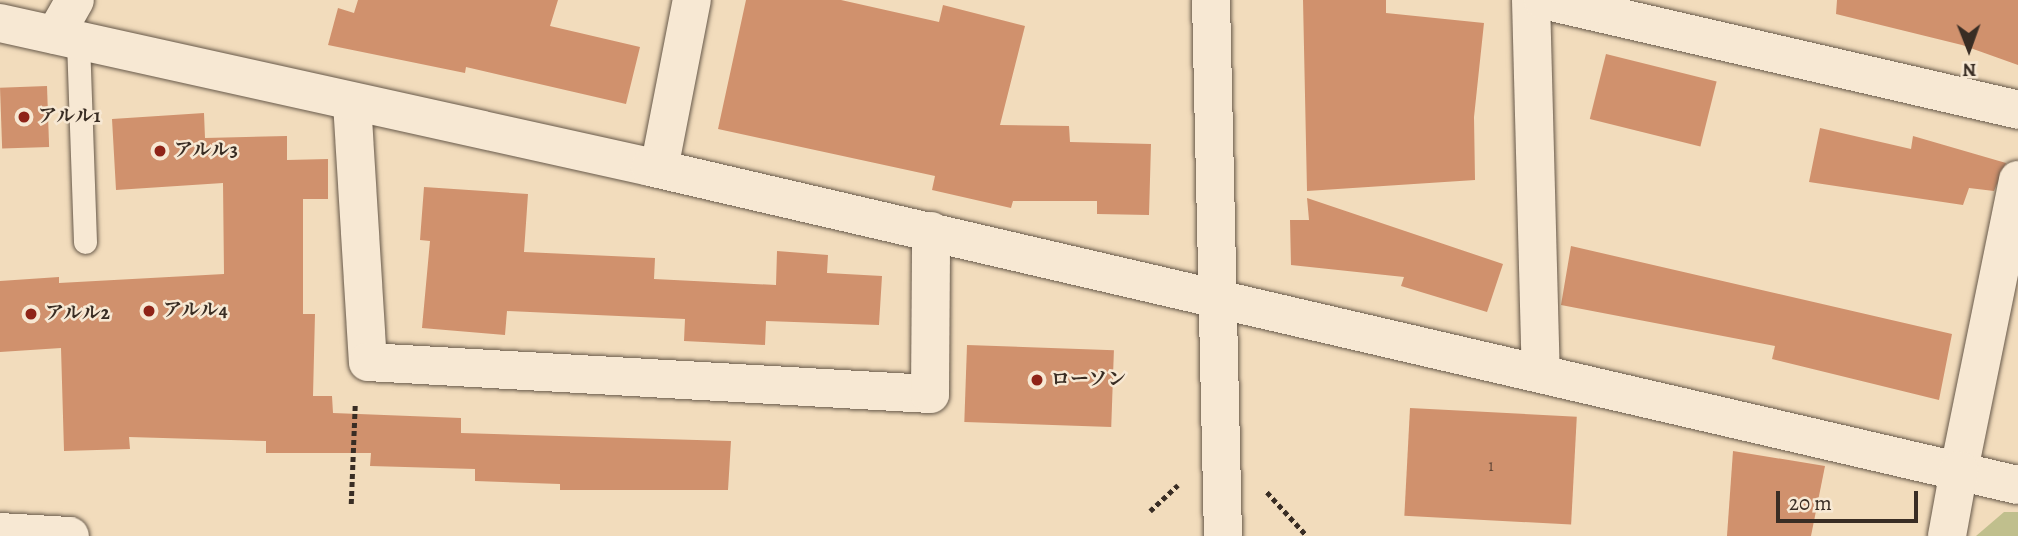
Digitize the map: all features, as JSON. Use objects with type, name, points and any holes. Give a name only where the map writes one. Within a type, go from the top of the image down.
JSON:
[{"type":"street","points":[[67,38],[75,0]]},
{"type":"street","points":[[659,169],[692,0]]},
{"type":"street","points":[[1211,0],[1223,536]]},
{"type":"street","points":[[1531,0],[1541,371]]},
{"type":"street","points":[[1543,0],[2018,110]]},
{"type":"street","points":[[0,23],[931,231],[1541,371],[2018,485]]},
{"type":"street","points":[[352,102],[368,362],[930,394],[931,231]]},
{"type":"street","points":[[1947,536],[2018,180]]},
{"type":"street","points":[[0,532],[70,536]]},
{"type":"lane","points":[[67,38],[85,242]]},
{"type":"path","points":[[351,504],[353,412],[368,362]]},
{"type":"path","points":[[1265,477],[1266,490],[1307,536]]},
{"type":"shaded area","points":[[2004,512],[2018,512],[2018,536],[1976,536]]},
{"type":"building","points":[[358,0],[558,0],[550,26],[640,47],[626,104],[466,67],[465,73],[328,45],[338,8],[354,13]]},
{"type":"building","points":[[746,0],[841,0],[939,22],[943,5],[1025,26],[1000,125],[1069,126],[1070,142],[1151,144],[1149,215],[1097,214],[1097,201],[1013,201],[1011,208],[932,190],[935,176],[718,129]]},
{"type":"building","points":[[1303,0],[1386,0],[1386,13],[1484,23],[1474,117],[1475,180],[1307,191]]},
{"type":"building","points":[[1837,0],[2018,0],[2018,65],[1962,45],[1836,14]]},
{"type":"building","points":[[1606,54],[1717,82],[1700,147],[1590,119]]},
{"type":"building","name":"アルル1","points":[[47,86],[49,147],[2,149],[0,88]]},
{"type":"building","points":[[204,113],[205,138],[287,136],[287,160],[328,159],[328,199],[303,199],[303,314],[315,314],[313,396],[332,396],[333,413],[461,418],[461,433],[731,441],[728,490],[560,490],[560,484],[475,481],[475,469],[370,466],[371,453],[266,453],[266,441],[129,437],[130,449],[64,451],[61,348],[0,352],[0,281],[59,277],[59,283],[224,274],[223,183],[116,190],[112,119]]},
{"type":"building","points":[[1820,128],[1911,149],[1913,136],[2006,163],[1994,191],[1969,188],[1963,205],[1809,182]]},
{"type":"building","points":[[424,187],[528,194],[524,252],[655,258],[654,279],[776,285],[777,251],[828,255],[827,273],[882,276],[879,325],[766,321],[765,345],[684,341],[685,319],[507,311],[505,335],[422,328],[430,241],[420,240]]},
{"type":"building","points":[[1307,198],[1503,264],[1487,312],[1401,286],[1404,277],[1291,265],[1290,220],[1309,220]]},
{"type":"building","points":[[1571,246],[1952,334],[1939,400],[1772,359],[1775,346],[1561,305]]},
{"type":"building","points":[[967,345],[1114,350],[1111,427],[964,422]]},
{"type":"building","points":[[1410,408],[1577,417],[1571,525],[1404,516]]},
{"type":"building","points":[[1733,451],[1825,466],[1811,536],[1727,536]]},
{"type":"place","name":"アルル1","points":[[24,117]]},
{"type":"place","name":"アルル3","points":[[160,151]]},
{"type":"place","name":"アルル4","points":[[149,311]]},
{"type":"place","name":"アルル2","points":[[31,314]]},
{"type":"place","name":"ローソン","points":[[1037,380]]}]
